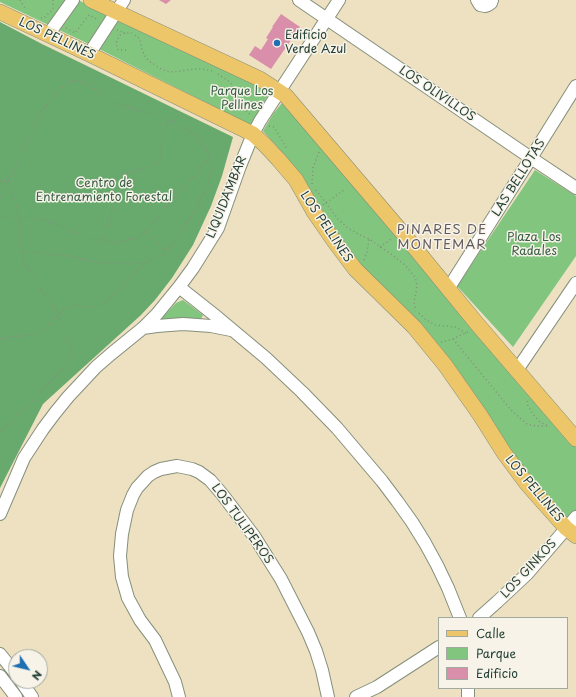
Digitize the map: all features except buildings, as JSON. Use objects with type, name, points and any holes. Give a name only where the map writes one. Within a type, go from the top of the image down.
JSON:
[{"type":"main road","points":[[91,0],[120,6],[260,79],[290,101],[401,231],[448,289],[472,329],[517,370],[576,439]]},
{"type":"main road","name":"LOS PELLINES","points":[[0,12],[89,54],[256,128],[278,159],[320,208],[334,241],[356,269],[430,346],[458,381],[504,453],[526,484],[573,527]]},
{"type":"street","points":[[48,35],[73,0]]},
{"type":"street","name":"LOS OLIVILLOS","points":[[299,0],[576,188]]},
{"type":"street","name":"LIQUIDAMBAR","points":[[0,514],[24,458],[55,413],[96,368],[143,328],[168,301],[206,248],[218,228],[240,166],[256,128],[340,0]]},
{"type":"street","points":[[477,0],[480,5],[485,6],[488,6],[492,0]]},
{"type":"street","points":[[89,54],[120,6]]},
{"type":"street","name":"LAS BELLOTAS","points":[[448,289],[576,86]]},
{"type":"street","points":[[517,370],[576,283]]},
{"type":"street","points":[[179,287],[271,363],[337,428],[397,501],[415,527],[437,565],[460,617]]},
{"type":"street","points":[[143,328],[172,324],[194,324],[234,331]]},
{"type":"street","name":"LOS TULIPEROS","points":[[179,697],[175,682],[155,640],[137,615],[128,598],[122,578],[120,556],[122,534],[127,510],[137,488],[154,472],[177,466],[192,469],[210,480],[254,536],[280,579],[308,632],[322,670],[328,697]]},
{"type":"street","name":"LOS GINKOS","points":[[479,617],[497,602],[573,527]]},
{"type":"street","points":[[356,697],[377,687],[438,648]]},
{"type":"street","points":[[1,652],[8,662]]},
{"type":"street","points":[[0,676],[16,697]]},
{"type":"path","points":[[20,0],[25,9],[31,13]]},
{"type":"path","points":[[36,17],[44,18],[53,9],[53,0]]},
{"type":"path","points":[[57,23],[75,33],[89,15],[108,26]]},
{"type":"path","points":[[126,50],[118,50],[116,43],[119,36],[125,33],[132,33],[135,34],[140,40],[145,56],[154,66],[167,71],[180,72],[202,69],[217,73],[230,82],[237,93],[243,109],[256,128]]},
{"type":"path","points":[[0,198],[42,111],[59,90],[69,82],[82,82],[90,85],[106,100],[175,122],[192,133],[201,142],[208,153],[212,167],[209,183],[182,231],[167,251],[159,258],[133,264],[95,262],[69,256],[22,251]]},
{"type":"path","points":[[211,95],[231,94],[239,98]]},
{"type":"path","points":[[102,240],[110,222],[112,209],[112,187],[118,176],[155,165],[159,160],[161,144],[168,119]]},
{"type":"path","points":[[325,142],[318,154],[313,168],[312,184],[320,208],[338,218],[348,228],[369,239],[406,266],[415,277],[417,285],[414,302],[415,310],[425,319],[435,325],[472,329]]},
{"type":"path","points":[[0,218],[18,216],[45,220],[89,238],[115,243],[133,239],[146,232],[171,201],[210,159]]},
{"type":"path","points":[[0,181],[8,180]]},
{"type":"path","points":[[0,431],[10,424],[70,360],[72,356],[68,338],[59,322],[59,314],[36,284],[24,261],[20,246],[20,218],[18,216],[8,180]]},
{"type":"path","points":[[320,208],[344,190]]},
{"type":"path","points":[[380,247],[401,231]]},
{"type":"path","points":[[146,232],[167,251]]},
{"type":"path","points":[[356,269],[365,259],[369,239]]},
{"type":"path","points":[[0,339],[40,332],[64,309],[72,306],[88,307],[100,305],[116,294],[128,279],[151,260]]},
{"type":"path","points":[[430,346],[453,339],[472,329]]},
{"type":"path","points":[[453,339],[511,410],[528,424],[536,426],[549,426]]},
{"type":"green space","name":"Parque Los Pellines","points":[[0,0],[78,0],[270,92],[250,126],[235,117],[93,46],[0,2]]},
{"type":"green space","name":"Centro de Entrenamiento Forestal","points":[[0,22],[233,137],[222,176],[211,206],[193,245],[172,278],[141,315],[43,404],[0,488]]},
{"type":"green space","name":"Parque Los Pellines","points":[[282,103],[576,447],[576,530],[543,495],[339,238],[302,179],[284,154],[263,131],[273,114]]},
{"type":"green space","name":"Plaza Los Radales","points":[[535,170],[576,196],[576,256],[513,347],[457,286]]},
{"type":"green space","points":[[183,300],[203,315],[201,319],[181,318],[162,322],[160,320],[176,303]]},
{"type":"place","name":"Edificio Verde Azul","points":[[277,43]]},
{"type":"district","name":"PINARES DE MONTEMAR","points":[[442,238]]}]
